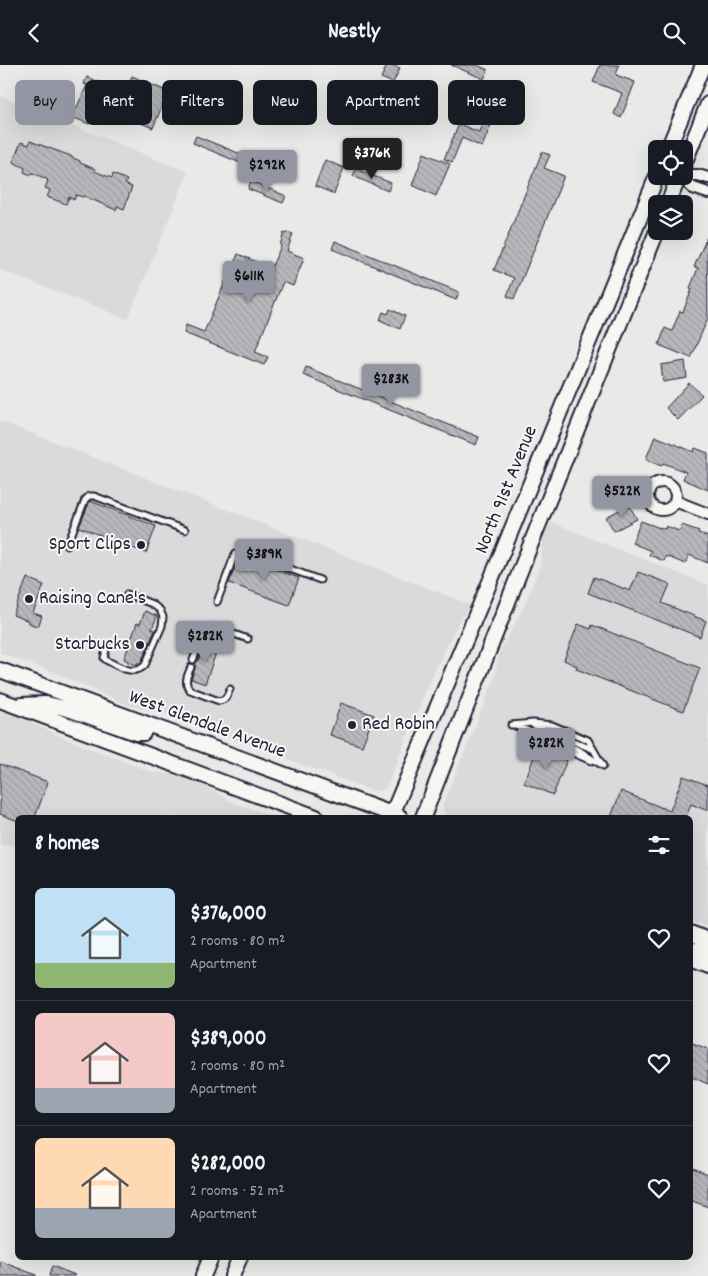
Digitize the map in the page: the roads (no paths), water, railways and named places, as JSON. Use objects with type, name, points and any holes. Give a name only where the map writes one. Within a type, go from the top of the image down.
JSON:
[{"type":"main road","points":[[672,140],[703,65]]},
{"type":"main road","points":[[693,142],[708,105]]},
{"type":"main road","points":[[683,140],[687,129],[685,109]]},
{"type":"main road","name":"North 91st Avenue","points":[[395,815],[653,185]]},
{"type":"main road","points":[[424,815],[653,240]]},
{"type":"main road","points":[[509,536],[530,546]]},
{"type":"main road","name":"West Glendale Avenue","points":[[0,670],[389,815]]},
{"type":"main road","points":[[0,700],[311,815]]},
{"type":"main road","points":[[16,706],[52,705],[136,733],[143,733],[147,725]]},
{"type":"main road","points":[[693,952],[696,949],[708,952]]},
{"type":"main road","points":[[693,959],[708,966]]},
{"type":"main road","points":[[203,1276],[210,1260]]},
{"type":"main road","points":[[232,1276],[239,1260]]},
{"type":"street","points":[[693,175],[708,178]]},
{"type":"street","points":[[690,185],[708,193]]},
{"type":"street","points":[[675,501],[708,514]]},
{"type":"lane","points":[[67,546],[89,496],[94,496],[185,529]]},
{"type":"lane","points":[[217,602],[235,554],[244,552],[320,580]]},
{"type":"lane","points":[[107,646],[104,658],[106,660],[130,670],[142,669],[162,626],[163,617],[160,610],[152,604],[127,594]]},
{"type":"lane","points":[[193,660],[206,629],[217,628],[248,639]]},
{"type":"lane","points":[[191,667],[186,682],[186,686],[190,690],[219,701],[227,697],[230,689]]},
{"type":"lane","points":[[528,723],[552,725],[588,740],[603,766],[579,750],[512,725],[528,723]]},
{"type":"place","name":"Sport Clips","points":[[141,545]]},
{"type":"place","name":"Raising Cane's","points":[[29,599]]},
{"type":"place","name":"Starbucks","points":[[140,645]]},
{"type":"place","name":"Red Robin","points":[[352,725]]}]
